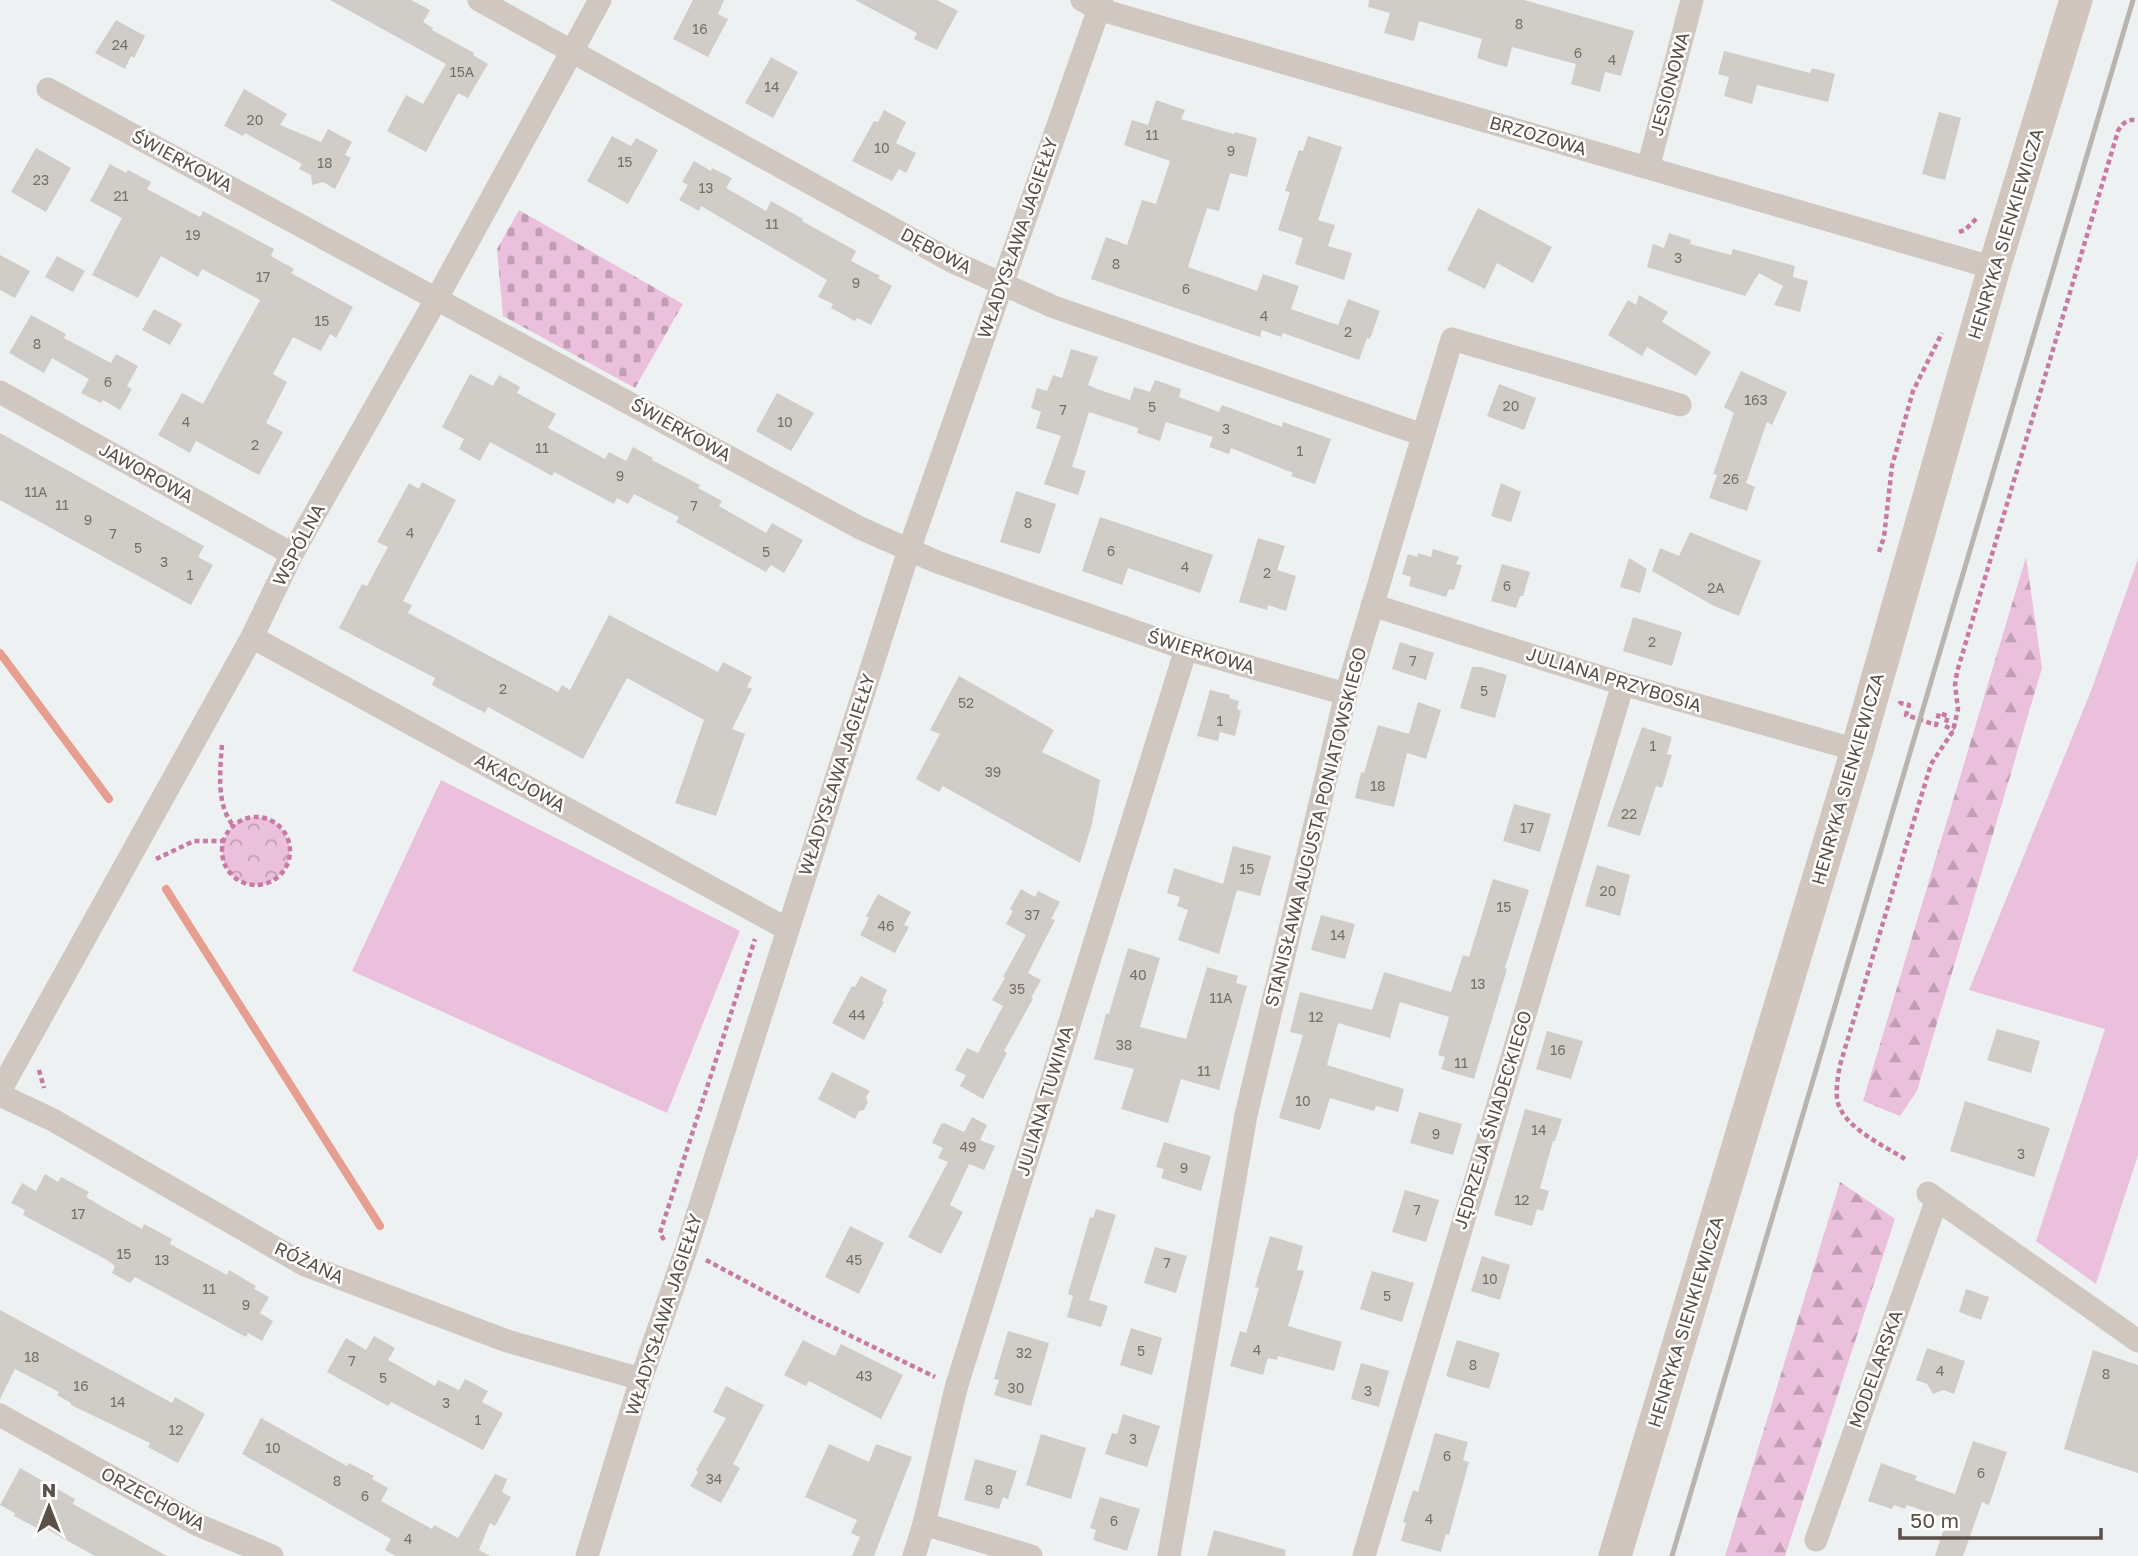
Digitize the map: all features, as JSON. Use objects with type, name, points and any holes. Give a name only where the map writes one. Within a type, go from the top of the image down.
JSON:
[{"type":"main road","name":"HENRYKA SIENKIEWICZA","points":[[1615,1556],[1857,750],[1994,268],[2076,0]]},
{"type":"street","name":"DĘBOWA","points":[[479,0],[953,262],[1054,307],[1423,435]]},
{"type":"street","name":"WSPÓLNA","points":[[0,1093],[252,637],[292,554],[437,298],[600,0]]},
{"type":"street","name":"JESIONOWA","points":[[1648,168],[1692,0]]},
{"type":"street","name":"BRZOZOWA","points":[[1094,3],[1994,268]]},
{"type":"street","name":"WŁADYSŁAWA JAGIEŁŁY","points":[[587,1556],[641,1379],[677,1248],[788,929],[909,550],[1003,284],[1094,3]]},
{"type":"street","name":"ŚWIERKOWA","points":[[48,89],[860,528],[950,566],[1186,649],[1346,694]]},
{"type":"street","name":"STANISŁAWA AUGUSTA PONIATOWSKIEGO","points":[[1169,1556],[1246,1115],[1346,694],[1452,339],[1680,405]]},
{"type":"street","name":"JAWOROWA","points":[[0,392],[292,554]]},
{"type":"street","name":"JULIANA PRZYBOSIA","points":[[1372,605],[1623,684],[1857,750]]},
{"type":"street","name":"AKACJOWA","points":[[252,637],[788,929]]},
{"type":"street","name":"JULIANA TUWIMA","points":[[914,1556],[956,1388],[1186,649]]},
{"type":"street","name":"JĘDRZEJA ŚNIADECKIEGO","points":[[1364,1556],[1623,684]]},
{"type":"street","name":"RÓŻANA","points":[[0,1093],[53,1119],[305,1265],[507,1341],[641,1379]]},
{"type":"street","name":"MODELARSKA","points":[[1815,1540],[1933,1196],[2138,1341]]},
{"type":"street","name":"ORZECHOWA","points":[[0,1415],[198,1525],[272,1556]]},
{"type":"street","points":[[924,1524],[1031,1556]]},
{"type":"path","points":[[1905,1159],[1853,1126],[1842,1115],[1837,1101],[1840,1065],[1930,764],[1954,730],[1958,709],[1955,685],[1957,672],[2118,131],[2129,119],[2138,120]]},
{"type":"path","points":[[1876,563],[1884,537],[1892,466],[1913,391],[1947,325]]},
{"type":"path","points":[[1897,713],[1900,703],[1909,705],[1906,715],[1936,725],[1939,713],[1948,716],[1945,726],[1954,730]]},
{"type":"path","points":[[222,739],[221,793],[228,819],[233,825]]},
{"type":"path","points":[[258,817],[271,820],[282,829],[289,840],[290,854],[287,867],[279,877],[267,884],[254,886],[240,882],[230,874],[223,863],[221,849],[225,836],[233,825],[245,818],[258,817]]},
{"type":"path","points":[[146,865],[194,841],[224,841]]},
{"type":"path","points":[[757,932],[660,1233],[677,1248],[956,1388]]},
{"type":"green space","points":[[519,210],[683,304],[635,388],[503,316],[497,249]]},
{"type":"green space","points":[[2026,557],[2042,668],[1917,1091],[1900,1116],[1863,1101]]},
{"type":"green space","points":[[2138,559],[2138,1155],[2096,1284],[2036,1241],[2105,1029],[1969,990],[2091,691]]},
{"type":"green space","points":[[441,780],[740,931],[667,1113],[352,971]]},
{"type":"green space","points":[[249,817],[263,817],[275,822],[285,832],[290,851],[285,870],[275,880],[263,885],[249,885],[237,880],[227,870],[222,858],[222,844],[227,832],[237,822]]},
{"type":"green space","points":[[1840,1182],[1895,1219],[1785,1556],[1725,1556]]},
{"type":"building","points":[[330,0],[411,0],[430,10],[423,22],[433,28],[432,30],[474,53],[473,55],[488,64],[468,98],[458,93],[426,152],[387,131],[406,95],[423,104],[446,64]]},
{"type":"building","points":[[693,0],[724,0],[718,14],[728,19],[708,57],[673,39]]},
{"type":"building","points":[[855,0],[937,0],[958,11],[937,50],[914,39],[917,33]]},
{"type":"building","points":[[1369,0],[1524,0],[1634,31],[1621,76],[1605,72],[1600,92],[1571,84],[1576,64],[1512,47],[1507,67],[1492,63],[1477,58],[1482,39],[1419,21],[1414,41],[1384,33],[1390,13],[1368,7]]},
{"type":"building","points":[[116,20],[145,36],[125,69],[95,53]]},
{"type":"building","points":[[1724,51],[1810,73],[1812,68],[1835,74],[1828,102],[1757,85],[1752,104],[1724,96],[1729,77],[1718,74]]},
{"type":"building","points":[[771,57],[798,72],[773,118],[745,103]]},
{"type":"building","points":[[244,89],[287,114],[280,125],[321,142],[328,129],[352,142],[345,155],[351,158],[335,189],[323,182],[312,185],[311,175],[299,169],[302,164],[245,133],[243,136],[224,126]]},
{"type":"building","points":[[1156,100],[1185,110],[1181,119],[1257,138],[1247,177],[1230,173],[1219,211],[1207,208],[1188,267],[1257,291],[1263,274],[1299,286],[1291,309],[1338,325],[1348,299],[1380,311],[1359,360],[1283,333],[1281,337],[1262,330],[1260,337],[1091,279],[1106,237],[1127,245],[1142,200],[1156,204],[1170,161],[1124,145],[1132,120],[1148,125]]},
{"type":"building","points":[[884,110],[906,122],[896,143],[916,153],[906,173],[899,169],[892,181],[852,161],[874,121],[878,122]]},
{"type":"building","points":[[1939,112],[1961,118],[1945,180],[1922,174]]},
{"type":"building","points":[[612,136],[631,146],[636,138],[658,150],[628,204],[587,181]]},
{"type":"building","points":[[1308,136],[1342,147],[1318,220],[1335,225],[1328,246],[1352,253],[1344,280],[1295,264],[1303,238],[1278,230],[1290,192],[1285,191],[1299,150],[1303,151]]},
{"type":"building","points":[[36,148],[71,168],[46,212],[11,192]]},
{"type":"building","points":[[694,161],[711,171],[712,168],[732,178],[726,188],[766,211],[771,201],[856,251],[851,261],[880,276],[878,278],[892,286],[871,325],[857,318],[855,321],[831,308],[833,304],[818,297],[827,280],[701,206],[699,211],[679,200],[688,185],[682,182]]},
{"type":"building","points":[[110,164],[151,182],[147,189],[200,217],[203,211],[274,249],[271,256],[294,269],[291,273],[353,307],[336,338],[330,334],[321,351],[293,337],[273,374],[287,382],[266,423],[283,432],[259,475],[196,441],[190,453],[158,435],[182,393],[203,404],[260,300],[202,269],[198,277],[161,256],[138,298],[92,275],[122,218],[90,201]]},
{"type":"building","points":[[1478,208],[1552,247],[1533,283],[1497,263],[1485,289],[1447,270]]},
{"type":"building","points":[[1669,233],[1691,240],[1690,244],[1731,255],[1733,249],[1795,266],[1793,277],[1808,281],[1800,312],[1774,305],[1783,286],[1759,273],[1745,296],[1647,267],[1653,244],[1664,248]]},
{"type":"building","points":[[0,255],[30,271],[15,298],[0,290]]},
{"type":"building","points":[[57,256],[85,271],[73,292],[45,277]]},
{"type":"building","points":[[1639,295],[1668,312],[1662,322],[1711,352],[1696,376],[1647,347],[1642,356],[1608,335],[1628,300],[1636,305]]},
{"type":"building","points":[[154,309],[182,324],[170,345],[142,330]]},
{"type":"building","points":[[31,315],[66,334],[64,338],[111,363],[116,354],[138,366],[127,386],[132,389],[120,410],[103,400],[101,403],[81,393],[89,379],[52,358],[44,373],[9,353]]},
{"type":"building","points":[[1071,349],[1098,357],[1088,385],[1097,389],[1130,400],[1134,387],[1150,392],[1155,380],[1181,389],[1179,397],[1219,412],[1222,405],[1282,427],[1283,422],[1331,439],[1315,484],[1291,476],[1293,473],[1231,448],[1229,454],[1209,447],[1213,437],[1166,422],[1160,441],[1137,433],[1138,428],[1089,412],[1072,467],[1086,471],[1078,495],[1044,484],[1061,436],[1036,428],[1041,412],[1031,408],[1037,388],[1047,391],[1053,375],[1062,378]]},
{"type":"building","points":[[1741,371],[1787,392],[1772,425],[1767,422],[1746,483],[1755,487],[1747,511],[1709,498],[1717,475],[1713,474],[1734,413],[1724,407]]},
{"type":"building","points":[[470,374],[493,386],[499,375],[520,387],[517,393],[556,414],[548,428],[605,459],[609,452],[626,461],[633,447],[700,485],[698,488],[722,501],[719,506],[766,533],[772,523],[803,540],[784,573],[771,565],[766,572],[676,522],[679,517],[634,494],[628,504],[617,498],[614,504],[554,472],[552,476],[490,442],[480,461],[459,449],[464,439],[442,427]]},
{"type":"building","points":[[1499,384],[1536,398],[1524,430],[1487,416]]},
{"type":"building","points":[[777,393],[814,413],[791,451],[756,431]]},
{"type":"building","points":[[0,433],[204,546],[198,557],[213,565],[191,605],[0,500]]},
{"type":"building","points":[[422,482],[456,500],[403,601],[412,605],[408,613],[558,692],[562,685],[570,690],[609,615],[718,672],[723,662],[752,677],[747,687],[752,689],[732,729],[745,734],[716,816],[675,803],[704,720],[627,678],[583,759],[488,707],[485,713],[432,685],[435,678],[339,628],[362,584],[367,586],[388,547],[377,542],[409,483],[419,489]]},
{"type":"building","points":[[1501,483],[1521,492],[1511,522],[1491,516]]},
{"type":"building","points":[[1016,491],[1056,504],[1040,554],[1000,542]]},
{"type":"building","points":[[1100,517],[1213,555],[1200,593],[1128,568],[1122,585],[1082,571]]},
{"type":"building","points":[[1690,532],[1761,561],[1739,616],[1714,606],[1652,571],[1660,548],[1679,556]]},
{"type":"building","points":[[1258,538],[1285,546],[1277,570],[1296,576],[1286,611],[1268,605],[1267,610],[1239,602]]},
{"type":"building","points":[[1433,549],[1459,557],[1456,564],[1462,565],[1454,590],[1449,589],[1446,597],[1409,586],[1411,577],[1402,574],[1408,554],[1417,557],[1418,553],[1431,557]]},
{"type":"building","points":[[1629,558],[1647,569],[1640,593],[1620,587]]},
{"type":"building","points":[[1502,564],[1530,572],[1523,596],[1520,596],[1516,608],[1491,601]]},
{"type":"building","points":[[1633,617],[1682,632],[1672,666],[1623,651]]},
{"type":"building","points":[[1400,642],[1434,653],[1426,680],[1392,669]]},
{"type":"building","points":[[1472,667],[1507,675],[1495,718],[1460,708]]},
{"type":"building","points":[[959,676],[1054,730],[1042,752],[1100,780],[1092,824],[1080,863],[943,786],[939,792],[916,779],[940,734],[930,730]]},
{"type":"building","points":[[1210,690],[1230,695],[1229,698],[1239,701],[1237,709],[1241,711],[1235,736],[1220,732],[1218,741],[1197,736]]},
{"type":"building","points":[[1418,702],[1441,710],[1426,759],[1407,753],[1394,807],[1355,798],[1378,725],[1409,734]]},
{"type":"building","points":[[1642,727],[1672,737],[1667,754],[1672,755],[1662,788],[1656,786],[1640,836],[1607,826]]},
{"type":"building","points":[[1514,804],[1551,814],[1540,852],[1503,841]]},
{"type":"building","points":[[1233,846],[1271,856],[1260,896],[1237,890],[1219,954],[1178,940],[1188,910],[1177,906],[1180,897],[1167,893],[1174,868],[1223,884]]},
{"type":"building","points":[[1597,865],[1630,875],[1620,916],[1585,906]]},
{"type":"building","points":[[1493,879],[1529,890],[1474,1079],[1441,1069],[1445,1057],[1438,1055],[1449,1017],[1400,1002],[1390,1038],[1338,1023],[1327,1065],[1404,1089],[1398,1112],[1376,1106],[1374,1111],[1330,1098],[1320,1130],[1279,1118],[1303,1035],[1290,1032],[1300,992],[1372,1010],[1384,972],[1451,992],[1463,955],[1469,957]]},
{"type":"building","points":[[1021,889],[1035,897],[1038,891],[1060,902],[1051,919],[1055,920],[1028,973],[1041,980],[1004,1051],[1007,1053],[983,1099],[960,1086],[966,1075],[955,1070],[967,1048],[978,1053],[1003,1006],[992,1000],[1026,935],[1006,924],[1013,911],[1010,909]]},
{"type":"building","points":[[878,894],[911,912],[904,925],[909,927],[895,953],[860,935],[869,918],[866,916]]},
{"type":"building","points":[[1321,915],[1355,924],[1345,959],[1311,950]]},
{"type":"building","points":[[1128,948],[1160,958],[1140,1027],[1186,1039],[1207,967],[1238,976],[1236,983],[1247,986],[1219,1090],[1181,1079],[1168,1123],[1121,1109],[1134,1069],[1094,1059]]},
{"type":"building","points":[[861,976],[887,990],[882,1001],[884,1002],[864,1040],[832,1023],[852,986],[855,987]]},
{"type":"building","points":[[1997,1029],[2040,1041],[2031,1073],[1987,1060]]},
{"type":"building","points":[[1547,1031],[1583,1041],[1571,1079],[1536,1069]]},
{"type":"building","points":[[832,1072],[870,1091],[864,1110],[859,1111],[855,1119],[818,1099]]},
{"type":"building","points":[[1965,1101],[2050,1128],[2034,1177],[1950,1151]]},
{"type":"building","points":[[1525,1109],[1562,1119],[1540,1188],[1549,1191],[1543,1211],[1537,1209],[1532,1226],[1494,1215]]},
{"type":"building","points":[[1419,1112],[1462,1124],[1453,1155],[1410,1143]]},
{"type":"building","points":[[972,1117],[987,1125],[980,1140],[995,1146],[984,1170],[969,1164],[950,1205],[963,1212],[941,1254],[908,1237],[948,1162],[938,1158],[943,1148],[932,1143],[941,1124],[964,1132]]},
{"type":"building","points":[[1164,1142],[1211,1156],[1201,1191],[1161,1178],[1164,1169],[1156,1167]]},
{"type":"building","points":[[45,1174],[58,1182],[61,1177],[89,1192],[86,1197],[142,1229],[144,1224],[172,1239],[170,1244],[227,1275],[229,1270],[256,1286],[254,1289],[269,1297],[260,1313],[273,1321],[262,1341],[248,1333],[246,1337],[135,1277],[130,1283],[112,1273],[115,1266],[107,1260],[23,1215],[25,1210],[11,1203],[22,1183],[36,1191]]},
{"type":"building","points":[[1405,1190],[1439,1200],[1426,1242],[1392,1232]]},
{"type":"building","points":[[1096,1209],[1116,1215],[1089,1300],[1108,1306],[1101,1327],[1067,1317],[1073,1296],[1068,1294],[1090,1217],[1093,1218]]},
{"type":"building","points":[[850,1226],[884,1243],[859,1294],[825,1277]]},
{"type":"building","points":[[1270,1236],[1303,1246],[1297,1270],[1304,1271],[1288,1326],[1342,1342],[1334,1371],[1278,1356],[1277,1360],[1268,1358],[1263,1375],[1230,1366],[1240,1331],[1246,1333],[1259,1288],[1255,1287]]},
{"type":"building","points":[[1155,1247],[1187,1256],[1176,1293],[1144,1283]]},
{"type":"building","points":[[1482,1256],[1510,1265],[1500,1300],[1471,1291]]},
{"type":"building","points":[[1372,1271],[1414,1283],[1402,1322],[1360,1309]]},
{"type":"building","points":[[1966,1289],[1989,1297],[1981,1320],[1959,1312]]},
{"type":"building","points":[[0,1310],[172,1403],[175,1397],[205,1414],[178,1463],[148,1447],[150,1443],[71,1405],[57,1395],[59,1392],[15,1369],[0,1399]]},
{"type":"building","points":[[1131,1328],[1162,1338],[1152,1375],[1120,1365]]},
{"type":"building","points":[[1008,1331],[1049,1343],[1031,1406],[994,1395],[999,1380],[994,1379]]},
{"type":"building","points":[[374,1336],[395,1348],[388,1360],[435,1386],[438,1380],[459,1390],[465,1379],[488,1391],[482,1402],[503,1413],[483,1450],[391,1402],[388,1406],[327,1372],[346,1338],[366,1350]]},
{"type":"building","points":[[803,1340],[835,1356],[841,1344],[903,1375],[881,1419],[809,1381],[806,1386],[784,1375]]},
{"type":"building","points":[[1457,1340],[1500,1353],[1489,1389],[1446,1376]]},
{"type":"building","points":[[1927,1348],[1965,1361],[1954,1394],[1943,1390],[1933,1394],[1927,1384],[1916,1380]]},
{"type":"building","points":[[2093,1350],[2138,1365],[2138,1473],[2064,1449]]},
{"type":"building","points":[[1361,1363],[1389,1371],[1379,1407],[1351,1399]]},
{"type":"building","points":[[726,1386],[764,1405],[733,1464],[740,1468],[721,1503],[690,1486],[698,1472],[696,1470],[726,1418],[713,1412]]},
{"type":"building","points":[[1123,1414],[1160,1426],[1147,1467],[1105,1454],[1112,1433],[1117,1434]]},
{"type":"building","points":[[261,1418],[347,1466],[349,1463],[374,1476],[372,1479],[388,1488],[381,1501],[432,1529],[434,1525],[458,1538],[495,1474],[507,1479],[502,1492],[511,1497],[495,1526],[490,1523],[479,1550],[490,1556],[396,1556],[385,1550],[391,1539],[242,1454]]},
{"type":"building","points":[[1435,1433],[1468,1442],[1463,1460],[1469,1462],[1449,1535],[1446,1534],[1441,1552],[1401,1541],[1406,1523],[1403,1522],[1413,1490],[1418,1492]]},
{"type":"building","points":[[1041,1434],[1086,1448],[1071,1499],[1026,1485]]},
{"type":"building","points":[[1973,1441],[2007,1452],[1989,1505],[1982,1502],[1963,1556],[1935,1556],[1947,1519],[1907,1505],[1905,1509],[1894,1505],[1892,1509],[1868,1501],[1881,1463],[1917,1476],[1915,1480],[1955,1494]]},
{"type":"building","points":[[829,1444],[869,1462],[876,1444],[912,1457],[874,1556],[852,1556],[860,1537],[851,1533],[857,1520],[805,1497]]},
{"type":"building","points":[[975,1459],[1017,1471],[1008,1499],[1003,1497],[999,1509],[964,1500]]},
{"type":"building","points":[[20,1468],[75,1499],[73,1504],[167,1556],[95,1556],[41,1526],[39,1529],[14,1516],[15,1513],[0,1505]]},
{"type":"building","points":[[1100,1497],[1140,1509],[1127,1551],[1093,1540],[1096,1530],[1090,1528]]},
{"type":"building","points":[[1214,1530],[1286,1550],[1285,1556],[1207,1556]]},
{"type":"waterway","points":[[0,653],[109,799]]},
{"type":"waterway","points":[[166,889],[380,1226]]},
{"type":"railway","points":[[1672,1556],[2133,0]]}]
